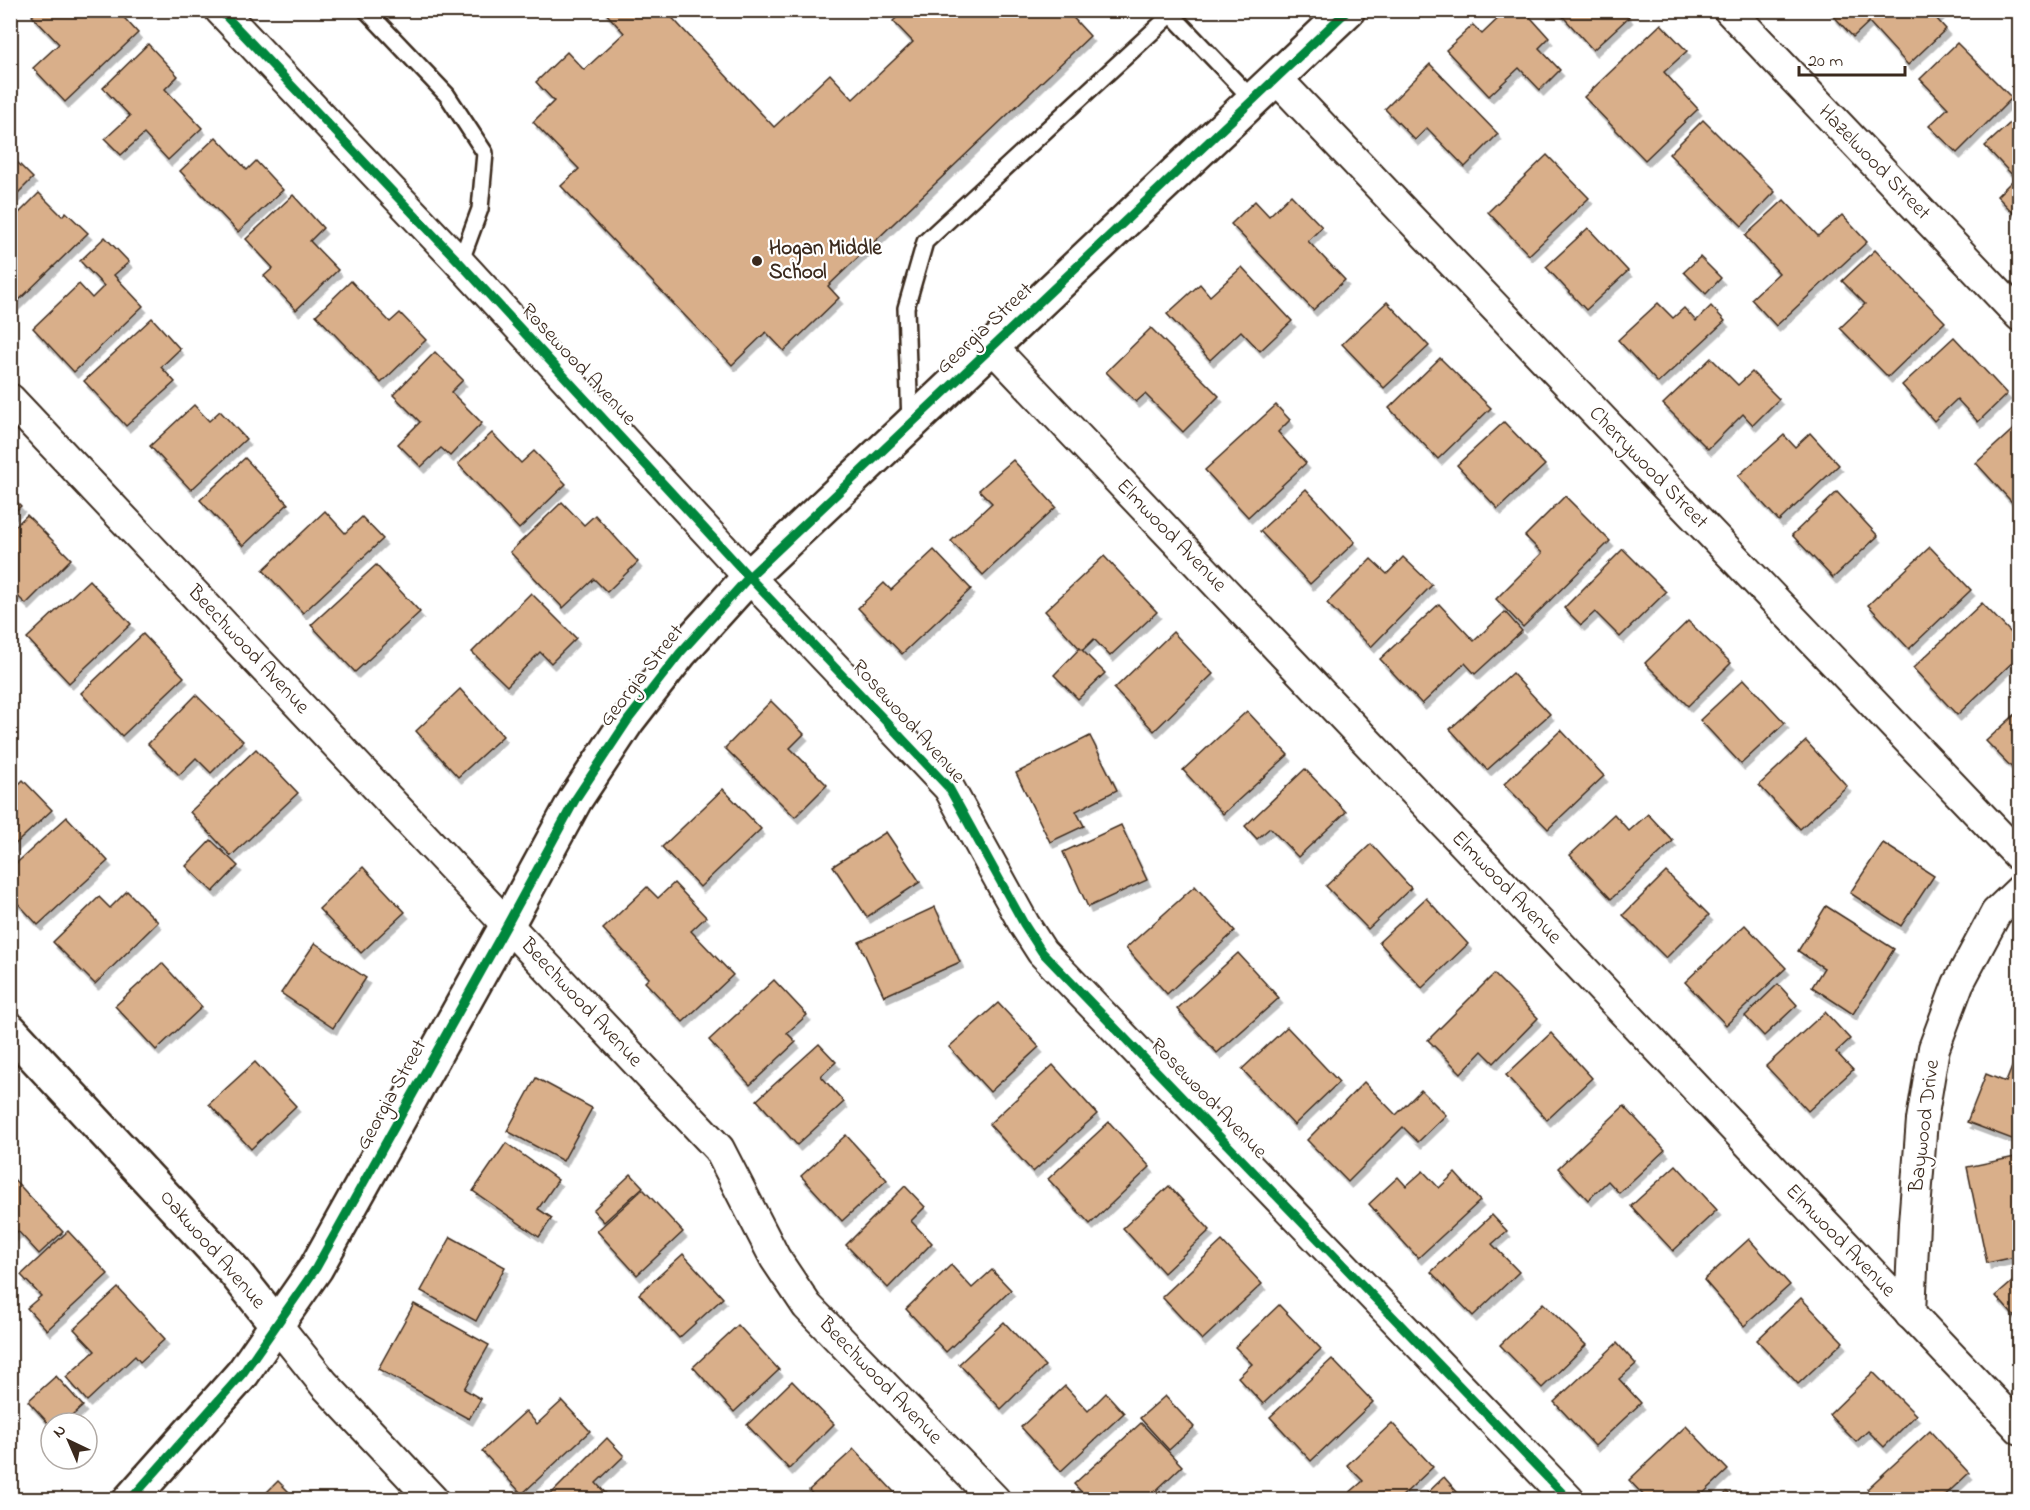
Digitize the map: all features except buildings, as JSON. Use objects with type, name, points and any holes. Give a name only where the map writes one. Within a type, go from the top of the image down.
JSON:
[{"type":"main road","name":"Georgia Street","points":[[130,1499],[243,1373],[316,1268],[574,800],[628,720],[680,653],[748,577],[1348,10]]},
{"type":"main road","name":"Oakwood Avenue","points":[[10,1030],[233,1270],[277,1325]]},
{"type":"street","name":"Rosewood Avenue","points":[[220,10],[460,263],[748,577],[949,788],[1018,915],[1042,952],[1569,1500]]},
{"type":"street","name":"Hazelwood Street","points":[[1729,10],[2019,316]]},
{"type":"street","name":"Cherrywood Street","points":[[1265,89],[2019,857]]},
{"type":"street","name":"Elmwood Avenue","points":[[992,347],[2019,1429]]},
{"type":"street","name":"Beechwood Avenue","points":[[10,399],[719,1149],[775,1258],[807,1306],[996,1500]]},
{"type":"street","name":"Baywood Drive","points":[[1910,1314],[1922,1119],[1934,1048],[1958,984],[1990,923],[1996,913],[2019,890]]},
{"type":"street","name":"Oakwood Avenue","points":[[277,1325],[324,1384],[433,1500]]},
{"type":"lane","points":[[366,10],[447,95],[485,153],[480,209],[460,263]]},
{"type":"lane","points":[[910,425],[906,308],[925,242],[1174,13],[1265,89]]},
{"type":"cycle path","points":[[220,10],[460,263],[749,577],[949,788],[1024,924],[1042,952],[1569,1500]]},
{"type":"cycle path","points":[[130,1500],[243,1373],[316,1268],[575,800],[628,720],[680,653],[749,577],[1348,10]]},
{"type":"place","name":"Hogan Middle School","points":[[757,261]]}]
